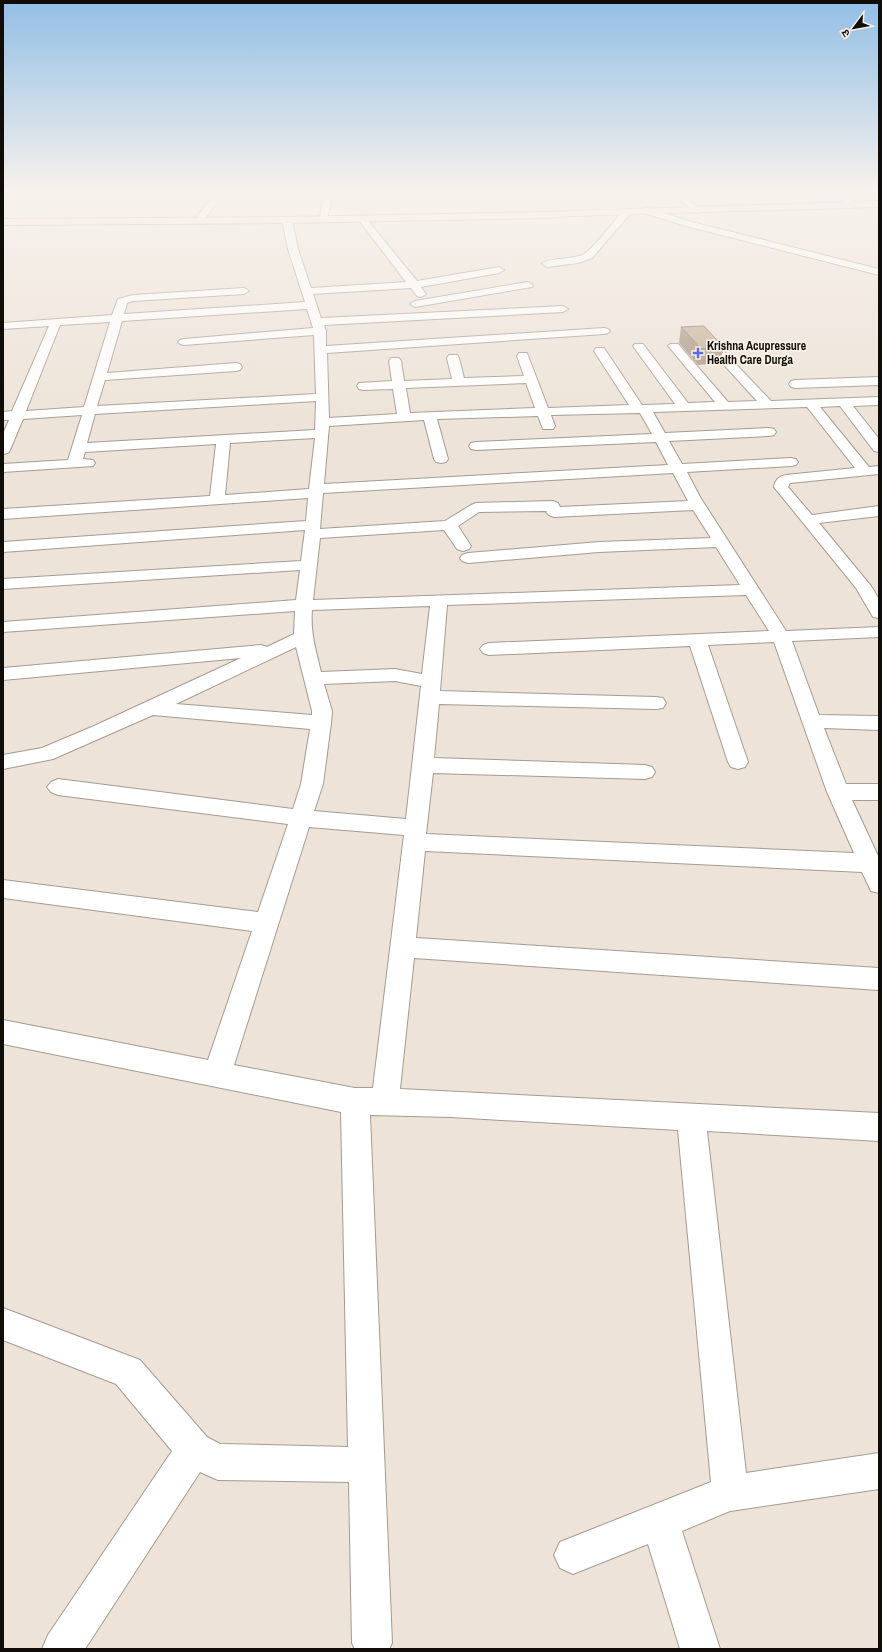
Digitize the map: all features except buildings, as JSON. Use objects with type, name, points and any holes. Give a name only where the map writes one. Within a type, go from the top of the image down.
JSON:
[{"type":"street","points":[[217,1074],[312,784],[321,723],[322,712],[302,637],[302,621],[322,428],[320,350],[314,312],[300,270]]},
{"type":"street","points":[[402,270],[428,302]]},
{"type":"street","points":[[184,342],[237,338],[314,312],[414,285],[498,270]]},
{"type":"street","points":[[407,305],[528,286]]},
{"type":"street","points":[[74,464],[122,301],[127,299],[244,291]]},
{"type":"street","points":[[3,326],[116,318],[314,312],[376,308]]},
{"type":"street","points":[[314,312],[476,313],[563,308]]},
{"type":"street","points":[[476,313],[487,339]]},
{"type":"street","points":[[3,450],[16,415],[56,322]]},
{"type":"street","points":[[320,350],[604,331]]},
{"type":"street","points":[[567,334],[573,345]]},
{"type":"street","points":[[234,402],[237,338]]},
{"type":"street","points":[[708,341],[768,405],[879,401]]},
{"type":"street","points":[[639,346],[685,408]]},
{"type":"street","points":[[674,346],[725,406]]},
{"type":"street","points":[[58,787],[301,818],[415,835],[875,871],[838,792],[781,637],[699,505],[660,436],[600,351]]},
{"type":"street","points":[[523,356],[554,442]]},
{"type":"street","points":[[454,358],[464,382],[474,398],[479,414]]},
{"type":"street","points":[[395,361],[404,417]]},
{"type":"street","points":[[99,377],[236,368]]},
{"type":"street","points":[[363,386],[531,379]]},
{"type":"street","points":[[795,384],[876,384]]},
{"type":"street","points":[[3,416],[322,397]]},
{"type":"street","points":[[843,402],[879,448]]},
{"type":"street","points":[[810,403],[872,471]]},
{"type":"street","points":[[476,446],[660,436],[759,418],[768,405]]},
{"type":"street","points":[[78,448],[223,440],[404,417],[725,406],[759,418],[802,478]]},
{"type":"street","points":[[430,416],[441,459]]},
{"type":"street","points":[[217,499],[223,440]]},
{"type":"street","points":[[206,456],[221,455]]},
{"type":"street","points":[[3,468],[105,462]]},
{"type":"street","points":[[8,533],[217,499],[316,491],[791,462]]},
{"type":"street","points":[[872,471],[786,479],[782,482],[781,487],[862,586],[879,613]]},
{"type":"street","points":[[8,533],[312,529],[449,525],[476,508],[554,509],[699,505]]},
{"type":"street","points":[[809,520],[879,511]]},
{"type":"street","points":[[449,525],[466,552],[722,542]]},
{"type":"street","points":[[3,584],[309,565]]},
{"type":"street","points":[[3,627],[304,605],[752,590]]},
{"type":"street","points":[[372,1643],[367,1465],[370,1101],[402,947],[423,765],[439,601]]},
{"type":"street","points":[[489,649],[879,632]]},
{"type":"street","points":[[3,762],[46,754],[150,708],[302,637]]},
{"type":"street","points":[[697,640],[738,762]]},
{"type":"street","points":[[3,674],[277,649]]},
{"type":"street","points":[[314,678],[395,675],[431,690],[656,703]]},
{"type":"street","points":[[150,708],[321,723]]},
{"type":"street","points":[[812,721],[879,723]]},
{"type":"street","points":[[423,765],[645,772]]},
{"type":"street","points":[[838,792],[879,792]]},
{"type":"street","points":[[3,889],[267,923]]},
{"type":"street","points":[[402,947],[879,979]]},
{"type":"street","points":[[3,1032],[75,1045],[288,1089],[370,1101],[879,1127]]},
{"type":"street","points":[[691,1118],[730,1493]]},
{"type":"street","points":[[3,1324],[128,1372],[194,1450],[218,1462],[367,1465]]},
{"type":"street","points":[[62,1649],[194,1450]]},
{"type":"street","points":[[573,1555],[730,1493],[879,1471]]},
{"type":"street","points":[[660,1521],[700,1649]]},
{"type":"place","name":"Krishna Acupressure Health Care Durga","points":[[698,353]]}]
